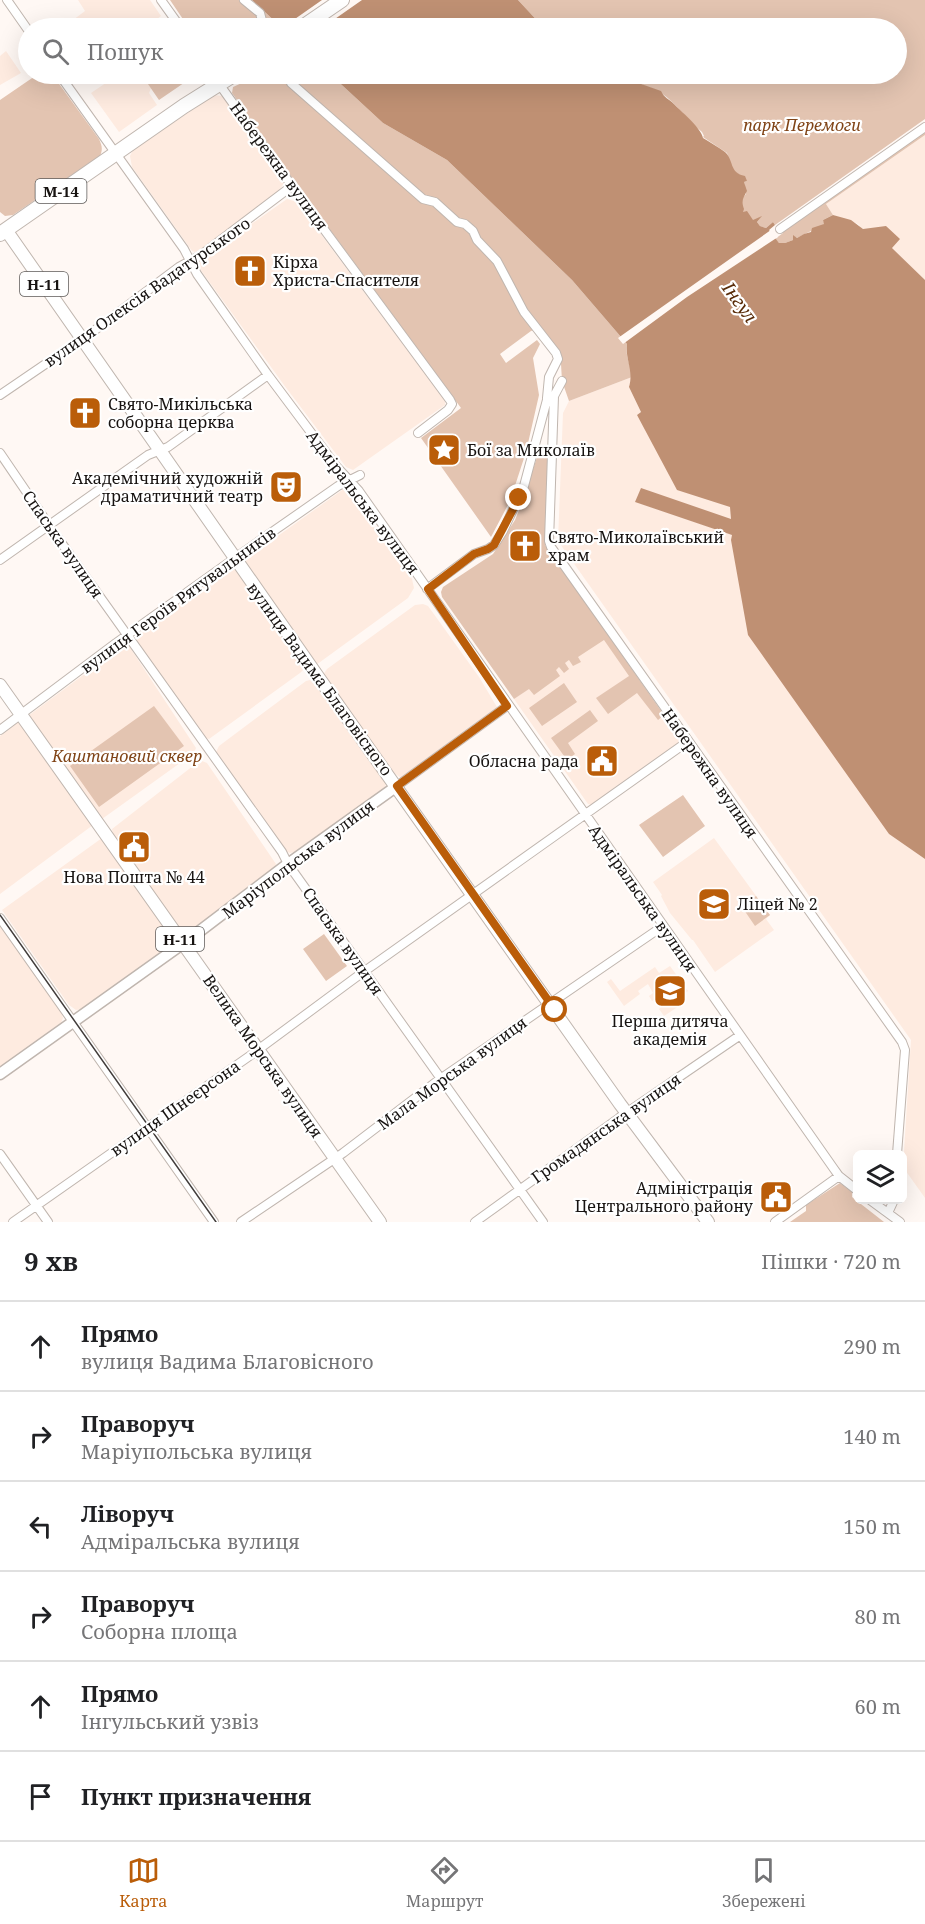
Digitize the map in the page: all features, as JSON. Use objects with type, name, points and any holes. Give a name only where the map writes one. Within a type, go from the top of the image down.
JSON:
[{"type":"highway","points":[[316,18],[342,0]]},
{"type":"highway","name":"М-14","points":[[2,228],[116,153],[209,84]]},
{"type":"main road","name":"вулиця Вадима Благовісного","points":[[2,228],[82,338],[627,1113],[708,1222]]},
{"type":"main road","name":"Велика Морська вулиця","points":[[0,685],[380,1222]]},
{"type":"street","points":[[7,0],[20,18]]},
{"type":"street","points":[[161,0],[174,18]]},
{"type":"street","points":[[244,0],[260,13],[261,18]]},
{"type":"street","name":"Адміральська вулиця","points":[[66,84],[192,261],[197,274],[268,375],[359,491],[739,1036],[839,1176],[853,1187]]},
{"type":"street","name":"Набережна вулиця","points":[[220,84],[452,404],[448,410],[418,433]]},
{"type":"street","points":[[292,84],[423,199],[435,202],[458,222],[465,224],[473,231],[477,240],[497,261],[524,312],[556,353],[558,360],[549,377],[547,398],[531,465],[519,498],[503,531],[494,545],[474,554],[428,589]]},
{"type":"street","points":[[780,229],[925,127]]},
{"type":"street","name":"вулиця Олексія Вадатурського","points":[[0,395],[179,267],[192,261],[279,198],[292,186]]},
{"type":"street","points":[[0,560],[48,524],[148,455],[160,451],[268,375]]},
{"type":"street","name":"Набережна вулиця","points":[[547,398],[562,381],[554,396],[549,541],[551,547],[687,742],[902,1042],[905,1050],[897,1150]]},
{"type":"street","name":"Спаська вулиця","points":[[0,453],[282,852],[288,864],[543,1222]]},
{"type":"street","name":"вулиця Героїв Рятувальників","points":[[0,730],[235,558],[338,486],[360,475]]},
{"type":"street","name":"Маріупольська вулиця","points":[[0,1074],[183,944],[288,864],[507,706]]},
{"type":"street","name":"вулиця Шнеєрсона","points":[[13,1222],[258,1050],[687,742]]},
{"type":"street","points":[[0,918],[214,1222]]},
{"type":"street","name":"Мала Морська вулиця","points":[[241,1222],[335,1159],[440,1079],[663,926]]},
{"type":"street","name":"Громадянська вулиця","points":[[475,1222],[739,1036]]},
{"type":"street","points":[[0,1154],[48,1222]]},
{"type":"street","points":[[775,1222],[839,1176]]},
{"type":"street","points":[[876,1204],[900,1222]]},
{"type":"street","points":[[888,1213],[892,1204]]},
{"type":"shaded area","points":[[78,0],[150,0],[161,16],[158,18],[76,18],[85,11]]},
{"type":"shaded area","points":[[6,51],[18,69],[18,75],[0,85],[0,56]]},
{"type":"shaded area","points":[[104,84],[148,84],[151,88],[149,93],[157,105],[119,132],[91,93]]},
{"type":"shaded area","points":[[214,95],[222,96],[228,102],[285,181],[272,202],[202,250],[195,252],[192,251],[132,167],[130,156],[133,150]]},
{"type":"shaded area","points":[[925,135],[925,280],[892,248],[858,224],[833,215],[826,204]]},
{"type":"shaded area","points":[[287,199],[297,202],[445,401],[445,405],[353,470],[346,467],[284,385],[200,269],[198,263]]},
{"type":"shaded area","points":[[632,377],[629,387],[641,412],[637,415],[731,507],[731,520],[642,489],[636,502],[733,535],[889,834],[925,859],[925,1198],[907,1173],[907,1150],[904,1150],[911,1040],[558,541],[563,413],[569,401]]},
{"type":"shaded area","points":[[345,488],[412,579],[414,588],[408,598],[316,665],[245,565],[245,561]]},
{"type":"shaded area","points":[[227,569],[237,570],[305,668],[209,739],[206,738],[136,640],[135,635]]},
{"type":"shaded area","points":[[415,605],[428,606],[436,617],[479,677],[497,707],[401,778],[394,773],[323,675],[327,669]]},
{"type":"shaded area","points":[[607,633],[680,740],[677,745],[592,805],[588,804],[514,699]]},
{"type":"shaded area","points":[[125,644],[129,646],[196,748],[194,753],[102,819],[28,716]]},
{"type":"shaded area","points":[[310,680],[317,685],[386,783],[385,788],[295,852],[290,853],[285,851],[216,752],[219,746]]},
{"type":"shaded area","points":[[20,723],[93,825],[0,894],[0,736]]},
{"type":"shaded area","points":[[202,761],[207,763],[276,864],[274,869],[189,933],[181,931],[113,835],[112,829]]},
{"type":"shaded area","points":[[102,838],[171,935],[172,941],[167,948],[84,1009],[76,1010],[69,1005],[2,910]]},
{"type":"shaded area","name":"Ліцей № 2","points":[[714,838],[770,915],[766,919],[774,930],[715,972],[693,940],[670,913],[653,882]]},
{"type":"shaded area","points":[[0,926],[63,1018],[59,1028],[0,1070]]},
{"type":"shaded area","name":"Перша дитяча академія","points":[[670,966],[688,991],[675,1000],[679,1006],[664,1016],[659,1009],[665,1004],[660,996],[652,1001],[649,996],[653,993],[648,984],[638,991],[640,994],[624,1006],[607,982],[611,979],[620,991],[655,967],[659,973]]},
{"type":"green space","points":[[170,0],[252,0],[271,18],[182,18]]},
{"type":"green space","name":"парк Перемоги","points":[[518,0],[925,0],[925,119],[775,225],[773,222],[766,228],[757,222],[761,217],[753,221],[742,212],[742,198],[746,194],[744,182],[747,181],[732,169],[727,153],[703,137],[702,132],[663,94],[642,84],[907,84],[907,18],[535,18]]},
{"type":"green space","points":[[23,84],[59,84],[99,139],[102,151],[100,156],[13,215],[5,216],[0,212],[0,100]]},
{"type":"green space","points":[[148,84],[182,84],[159,100]]},
{"type":"green space","points":[[240,84],[341,84],[383,123],[447,160],[572,280],[627,344],[632,377],[569,401],[562,381],[557,350],[539,328],[531,331],[500,354],[506,363],[537,340],[540,344],[533,358],[539,395],[526,452],[510,501],[491,537],[421,438],[461,408],[295,182],[232,93],[233,87]]},
{"type":"green space","points":[[925,131],[925,135],[826,204],[833,215],[823,220],[825,224],[797,238],[793,236],[793,240],[785,243],[779,243],[775,239],[783,233],[782,231]]},
{"type":"green space","points":[[541,445],[549,446],[545,545],[664,715],[658,720],[637,693],[608,714],[596,698],[629,676],[604,640],[578,657],[581,662],[573,666],[569,660],[565,663],[569,669],[564,673],[559,667],[556,670],[560,676],[534,695],[529,689],[514,699],[442,597],[443,587],[493,554],[515,520]]},
{"type":"green space","points":[[564,683],[577,702],[542,726],[529,708]]},
{"type":"green space","name":"Каштановий сквер","points":[[154,706],[184,746],[99,807],[70,766]]},
{"type":"green space","points":[[590,710],[598,721],[568,743],[575,754],[567,760],[551,738]]},
{"type":"green space","points":[[683,795],[705,826],[663,857],[639,825]]},
{"type":"green space","points":[[756,896],[770,915],[755,926],[742,907]]},
{"type":"green space","points":[[324,934],[347,966],[326,981],[303,949]]},
{"type":"green space","points":[[840,1183],[852,1192],[853,1204],[861,1204],[884,1222],[790,1222],[806,1211],[806,1205]]},
{"type":"water","points":[[252,0],[518,0],[535,18],[271,18]]},
{"type":"water","name":"Інгул","points":[[341,84],[641,84],[661,91],[696,125],[703,138],[728,155],[736,172],[745,176],[747,181],[744,182],[747,191],[743,200],[743,212],[747,211],[753,220],[762,216],[757,222],[766,228],[773,222],[775,225],[769,230],[779,243],[793,240],[793,235],[797,238],[811,232],[812,228],[824,224],[823,220],[833,215],[851,220],[863,229],[886,226],[900,239],[892,248],[925,280],[925,859],[889,834],[748,635],[732,535],[635,502],[641,488],[731,519],[730,507],[677,490],[637,415],[641,412],[629,387],[631,375],[627,344],[572,280],[447,160],[383,123]]},
{"type":"pier","points":[[322,0],[362,0],[336,18],[296,18]]},
{"type":"pier","points":[[778,225],[773,231],[778,237],[687,297],[623,344],[618,338]]},
{"type":"tram line","points":[[0,915],[216,1222]]},
{"type":"place","name":"Кірха Христа-Спасителя","points":[[250,271]]},
{"type":"place","name":"Свято-Микільська соборна церква","points":[[85,413]]},
{"type":"place","name":"Бої за Миколаїв","points":[[444,450]]},
{"type":"place","name":"Академічний художній драматичний театр","points":[[286,487]]},
{"type":"place","name":"Свято-Миколаївський храм","points":[[525,546]]},
{"type":"place","name":"Обласна рада","points":[[602,761]]},
{"type":"place","name":"Нова Пошта № 44","points":[[134,847]]},
{"type":"place","name":"Ліцей № 2","points":[[714,904]]},
{"type":"place","name":"Перша дитяча академія","points":[[670,991]]},
{"type":"place","name":"Адміністрація Центрального району","points":[[776,1197]]},
{"type":"route","points":[[519,498],[494,545],[474,554],[428,589],[507,706],[397,786],[555,1010]]}]
